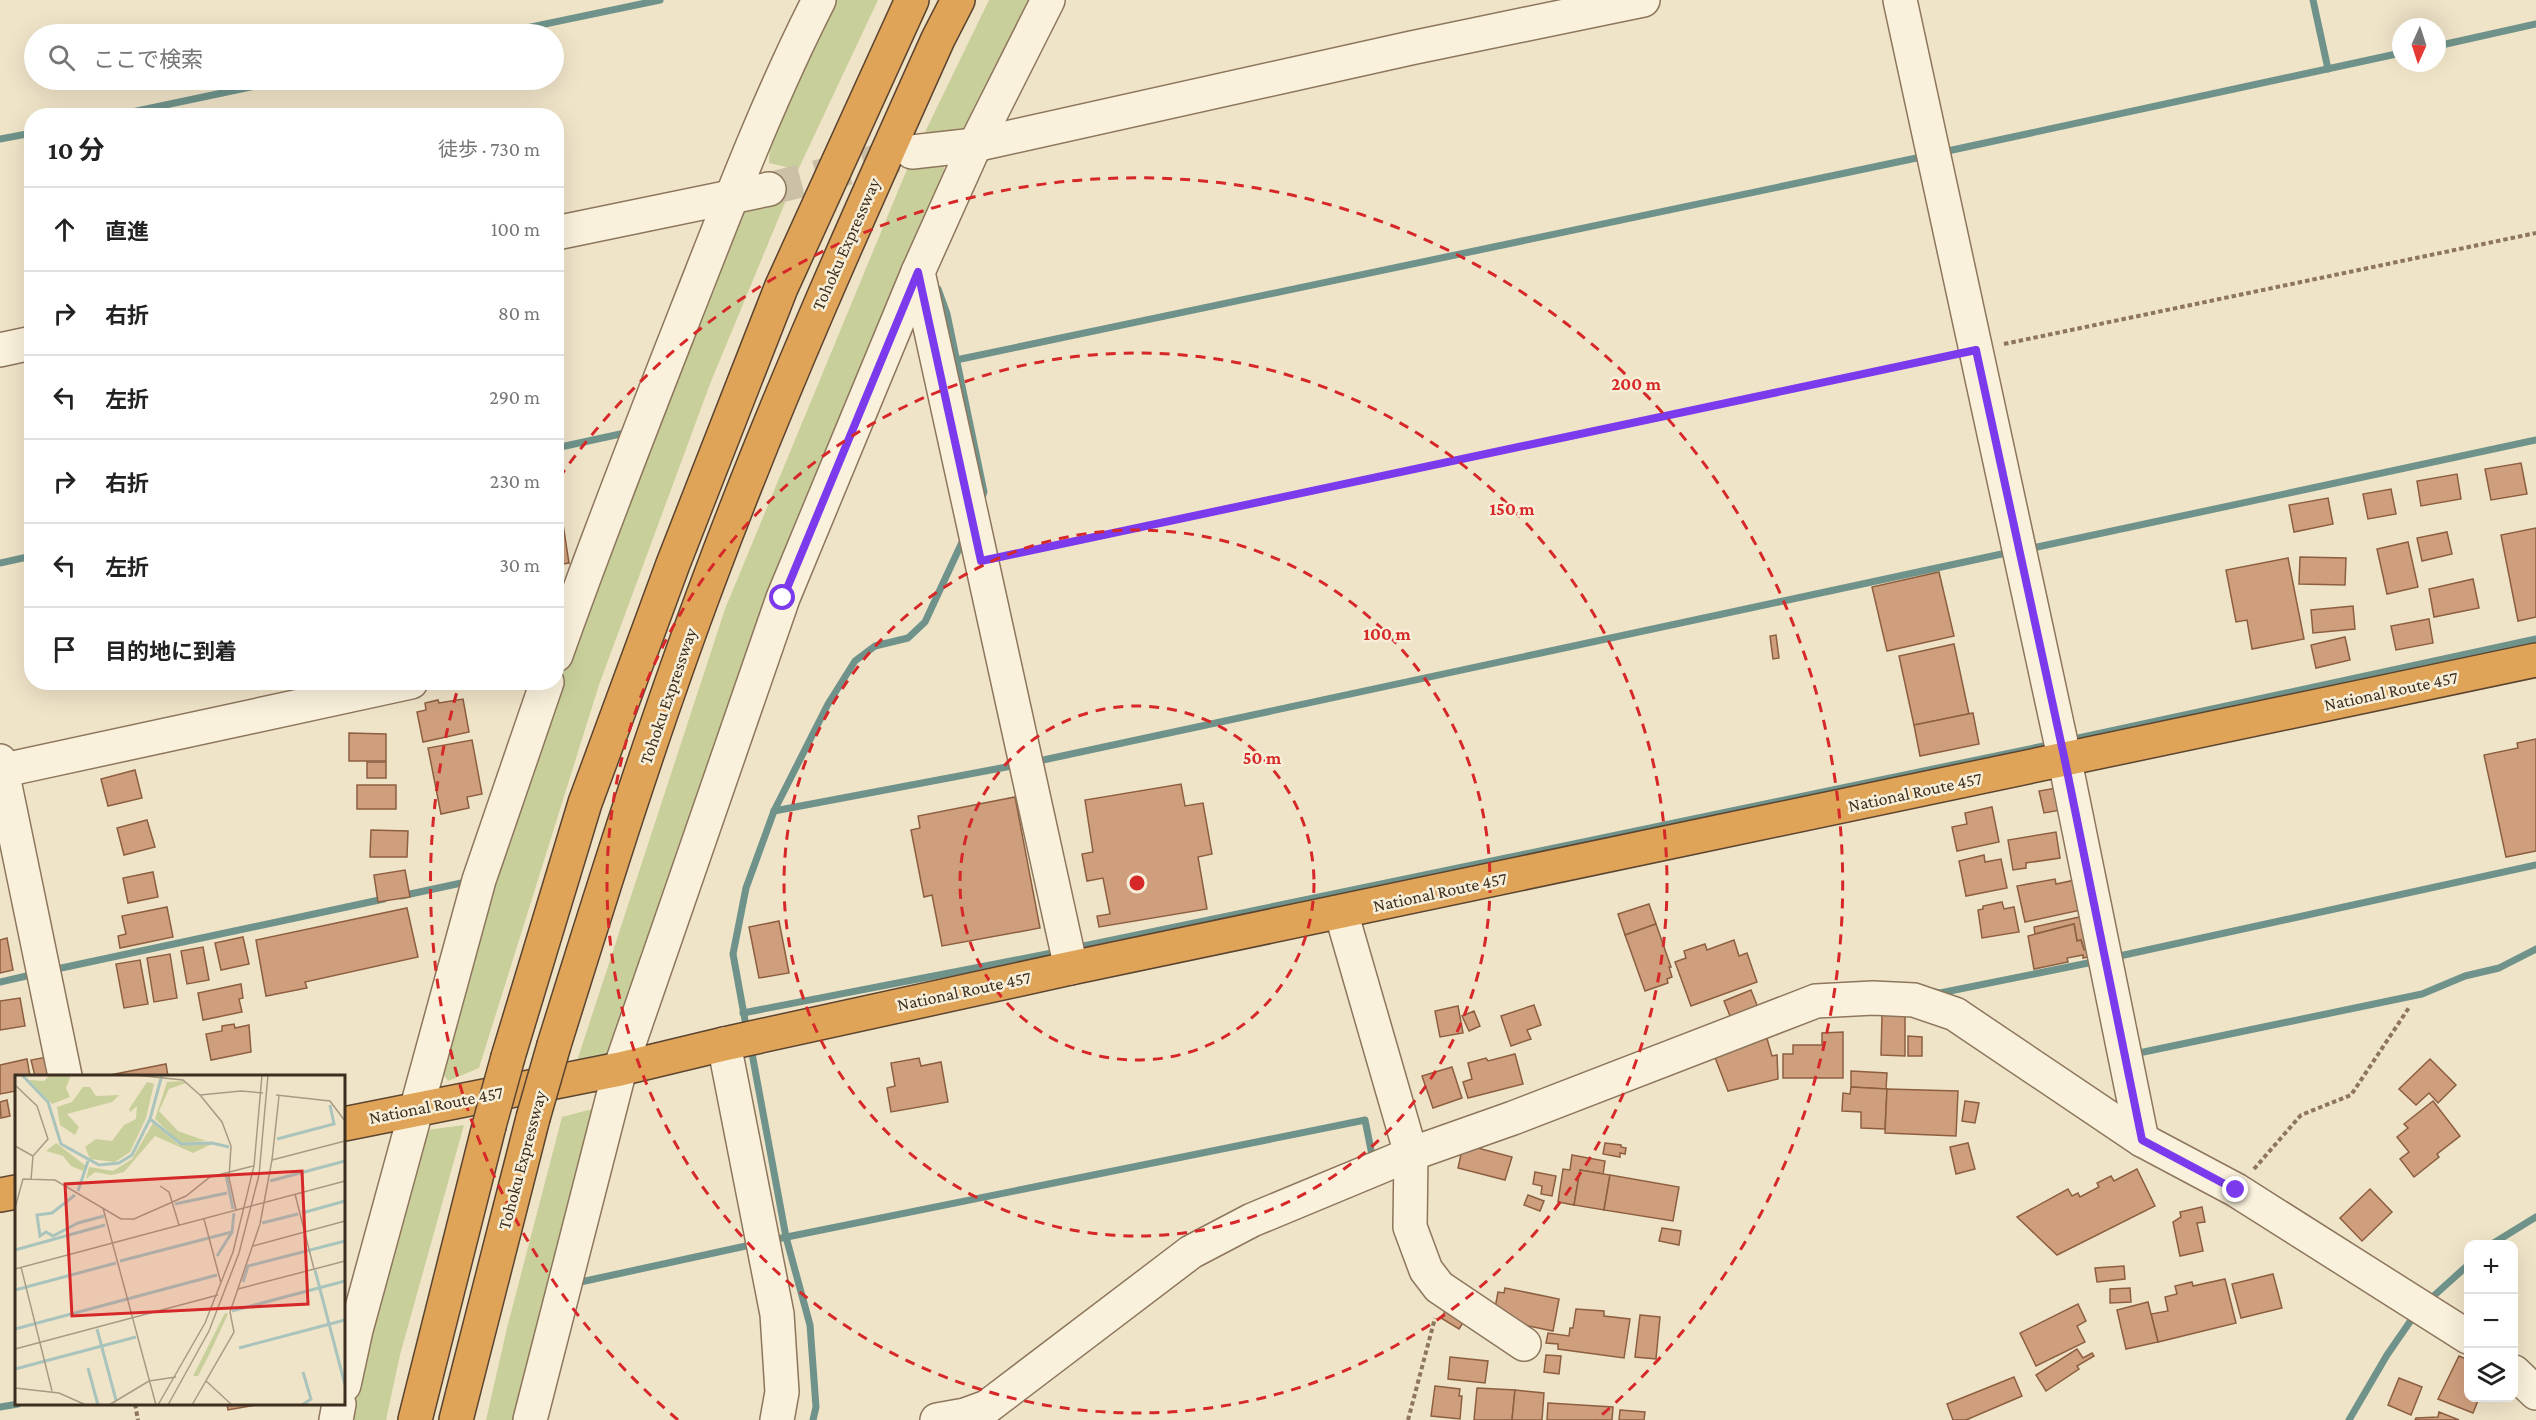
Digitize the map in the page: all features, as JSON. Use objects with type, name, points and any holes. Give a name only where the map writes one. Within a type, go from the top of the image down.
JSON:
[{"type":"highway","points":[[415,1420],[508,1057],[585,803],[673,564],[781,288],[912,0]]},
{"type":"highway","name":"Tohoku Expressway","points":[[456,1420],[533,1118],[627,811],[710,577],[822,298],[938,39],[958,0]]},
{"type":"highway","name":"National Route 457","points":[[345,1124],[620,1069],[1071,968],[2065,761],[2536,660]]},
{"type":"highway","points":[[0,1195],[15,1192]]},
{"type":"street","points":[[564,634],[612,502],[731,198],[801,34],[819,0]]},
{"type":"street","points":[[530,1420],[620,1069],[783,598],[918,272],[975,145],[1048,0]]},
{"type":"street","points":[[912,152],[975,145],[1411,48],[1643,0]]},
{"type":"street","points":[[1900,0],[2065,761],[2142,1140]]},
{"type":"street","points":[[564,231],[769,189]]},
{"type":"street","points":[[918,272],[1071,968]]},
{"type":"street","points":[[0,350],[24,345]]},
{"type":"street","points":[[65,1075],[1,767],[372,690]]},
{"type":"street","points":[[345,1380],[356,1330],[478,880],[544,690]]},
{"type":"street","points":[[1341,912],[1411,1154],[1410,1227],[1426,1270],[1438,1287],[1524,1344]]},
{"type":"street","points":[[937,1420],[965,1415],[994,1402],[1191,1252],[1252,1220],[1411,1154],[1513,1118],[1816,1001],[1873,998],[1914,1000],[1955,1014],[2142,1140],[2236,1190],[2464,1334]]},
{"type":"street","points":[[724,1044],[777,1314],[782,1392],[777,1420]]},
{"type":"street","points":[[2518,1376],[2536,1393]]},
{"type":"street","points":[[336,1420],[339,1405]]},
{"type":"path","points":[[981,561],[2536,233]]},
{"type":"path","points":[[2236,1190],[2301,1115],[2351,1095],[2410,1006]]},
{"type":"path","points":[[1408,1420],[1433,1328],[1438,1287]]},
{"type":"path","points":[[135,1405],[138,1420]]},
{"type":"green space","points":[[834,0],[878,0],[798,170],[769,163],[770,143]]},
{"type":"green space","points":[[989,0],[1035,0],[968,137],[937,143],[925,132]]},
{"type":"green space","points":[[943,161],[946,180],[612,1053],[575,1067],[725,609],[910,162]]},
{"type":"green space","points":[[787,198],[710,384],[599,685],[479,1068],[448,1081],[436,1063],[481,910],[555,690],[564,690],[564,663],[569,648],[747,202]]},
{"type":"green space","points":[[596,1108],[523,1420],[486,1420],[507,1328],[562,1117]]},
{"type":"green space","points":[[464,1125],[400,1355],[386,1420],[344,1420],[419,1131]]},
{"type":"building","points":[[2521,463],[2527,494],[2491,500],[2485,469]]},
{"type":"building","points":[[2457,474],[2461,499],[2421,506],[2417,481]]},
{"type":"building","points":[[2391,489],[2396,514],[2368,519],[2363,494]]},
{"type":"building","points":[[2328,498],[2333,524],[2294,532],[2289,505]]},
{"type":"building","points":[[2536,528],[2536,617],[2518,621],[2501,535]]},
{"type":"building","points":[[564,530],[569,563],[564,564]]},
{"type":"building","points":[[2447,532],[2452,554],[2422,561],[2417,538]]},
{"type":"building","points":[[2408,542],[2418,587],[2387,594],[2377,549]]},
{"type":"building","points":[[2300,557],[2346,558],[2345,585],[2299,584]]},
{"type":"building","points":[[2288,558],[2304,639],[2252,649],[2247,620],[2236,622],[2226,570]]},
{"type":"building","points":[[1939,572],[1954,636],[1887,651],[1872,587]]},
{"type":"building","points":[[2473,579],[2479,608],[2434,617],[2429,589]]},
{"type":"building","points":[[2353,606],[2355,629],[2313,633],[2311,610]]},
{"type":"building","points":[[2429,619],[2433,643],[2396,650],[2391,626]]},
{"type":"building","points":[[1776,635],[1779,658],[1773,659],[1770,636]]},
{"type":"building","points":[[2345,637],[2350,660],[2316,668],[2311,645]]},
{"type":"building","points":[[1954,644],[1969,714],[1914,725],[1899,656]]},
{"type":"building","points":[[463,699],[469,732],[423,742],[417,712],[426,710],[425,703]]},
{"type":"building","points":[[1973,713],[1979,744],[1920,756],[1914,725]]},
{"type":"building","points":[[349,733],[386,734],[386,761],[349,761]]},
{"type":"building","points":[[2536,739],[2536,851],[2506,857],[2484,755],[2518,748],[2517,743]]},
{"type":"building","points":[[472,740],[482,794],[467,797],[469,808],[441,814],[428,748]]},
{"type":"building","points":[[367,762],[386,762],[386,778],[367,778]]},
{"type":"building","points":[[135,770],[142,798],[108,806],[101,779]]},
{"type":"building","points":[[1181,784],[1185,806],[1203,803],[1212,854],[1198,857],[1207,909],[1099,927],[1097,916],[1110,914],[1103,878],[1087,881],[1082,854],[1093,852],[1085,800]]},
{"type":"building","points":[[357,785],[396,785],[396,809],[357,809]]},
{"type":"building","points":[[2056,788],[2061,810],[2044,813],[2039,791]]},
{"type":"building","points":[[1015,797],[1040,928],[942,946],[932,895],[924,897],[911,830],[920,828],[918,816]]},
{"type":"building","points":[[1992,807],[1999,842],[1957,851],[1952,827],[1967,824],[1965,813]]},
{"type":"building","points":[[147,820],[155,847],[124,855],[117,828]]},
{"type":"building","points":[[371,830],[408,831],[407,857],[370,857]]},
{"type":"building","points":[[2056,832],[2060,858],[2026,863],[2026,868],[2013,870],[2008,840]]},
{"type":"building","points":[[1984,855],[1985,862],[2001,859],[2007,888],[1966,896],[1959,861]]},
{"type":"building","points":[[405,870],[410,897],[378,902],[374,875]]},
{"type":"building","points":[[153,872],[158,897],[128,903],[123,878]]},
{"type":"building","points":[[2055,879],[2056,884],[2075,880],[2081,910],[2025,922],[2017,886]]},
{"type":"building","points":[[2002,902],[2004,909],[2014,907],[2019,932],[1982,938],[1978,910],[1983,909],[1983,906]]},
{"type":"building","points":[[1649,904],[1656,924],[1625,935],[1618,914]]},
{"type":"building","points":[[167,907],[173,937],[120,948],[118,936],[126,934],[122,916]]},
{"type":"building","points":[[407,908],[418,957],[305,982],[307,988],[266,996],[256,940]]},
{"type":"building","points":[[2084,916],[2091,949],[2084,950],[2081,940],[2077,941],[2074,924],[2035,934],[2034,927]]},
{"type":"building","points":[[779,921],[789,973],[759,978],[749,927]]},
{"type":"building","points":[[1656,924],[1671,967],[1669,967],[1672,977],[1667,979],[1668,983],[1645,991],[1625,935]]},
{"type":"building","points":[[2074,924],[2077,941],[2081,940],[2084,950],[2091,949],[2092,956],[2067,958],[2068,962],[2034,969],[2028,936]]},
{"type":"building","points":[[243,937],[249,964],[221,970],[215,943]]},
{"type":"building","points":[[7,938],[13,970],[0,973],[0,940]]},
{"type":"building","points":[[1734,940],[1739,956],[1747,953],[1757,982],[1691,1006],[1675,962],[1686,958],[1684,951],[1705,944],[1707,950]]},
{"type":"building","points":[[203,947],[209,980],[187,984],[181,951]]},
{"type":"building","points":[[170,954],[177,998],[154,1002],[147,958]]},
{"type":"building","points":[[140,960],[148,1004],[124,1008],[116,964]]},
{"type":"building","points":[[241,984],[243,998],[239,999],[242,1012],[203,1020],[198,993]]},
{"type":"building","points":[[1751,990],[1759,1010],[1732,1021],[1724,1001]]},
{"type":"building","points":[[20,998],[25,1026],[0,1030],[0,1001]]},
{"type":"building","points":[[1534,1005],[1541,1025],[1527,1030],[1531,1039],[1511,1046],[1501,1016]]},
{"type":"building","points":[[1458,1006],[1463,1033],[1440,1037],[1435,1011]]},
{"type":"building","points":[[1474,1011],[1480,1026],[1469,1031],[1462,1016]]},
{"type":"building","points":[[1882,1015],[1905,1015],[1905,1056],[1881,1055]]},
{"type":"building","points":[[234,1024],[235,1028],[249,1025],[251,1052],[211,1060],[206,1034],[222,1031],[222,1026]]},
{"type":"building","points":[[1843,1032],[1843,1078],[1783,1078],[1783,1054],[1793,1054],[1793,1045],[1822,1045],[1822,1033]]},
{"type":"building","points":[[1766,1035],[1772,1056],[1777,1055],[1778,1079],[1728,1091],[1714,1055]]},
{"type":"building","points":[[1908,1036],[1922,1037],[1922,1056],[1908,1056]]},
{"type":"building","points":[[1515,1054],[1523,1084],[1468,1098],[1463,1082],[1472,1079],[1468,1063]]},
{"type":"building","points":[[47,1057],[51,1074],[35,1075],[31,1060]]},
{"type":"building","points":[[919,1058],[921,1066],[941,1062],[948,1102],[891,1112],[887,1088],[895,1086],[891,1063]]},
{"type":"building","points":[[27,1059],[30,1075],[15,1075],[15,1091],[0,1094],[0,1065]]},
{"type":"building","points":[[2430,1059],[2456,1085],[2438,1103],[2429,1093],[2416,1105],[2399,1089]]},
{"type":"building","points":[[166,1064],[168,1075],[110,1075]]},
{"type":"building","points":[[1452,1067],[1462,1098],[1433,1108],[1422,1076]]},
{"type":"building","points":[[1851,1071],[1887,1073],[1886,1089],[1851,1087]]},
{"type":"building","points":[[1851,1087],[1887,1089],[1885,1129],[1861,1128],[1861,1112],[1842,1111],[1843,1093],[1850,1094]]},
{"type":"building","points":[[1887,1089],[1958,1091],[1956,1136],[1885,1133]]},
{"type":"building","points":[[7,1100],[10,1116],[1,1118],[0,1102]]},
{"type":"building","points":[[1965,1101],[1979,1103],[1975,1123],[1962,1121]]},
{"type":"building","points":[[2433,1101],[2460,1136],[2437,1154],[2439,1157],[2414,1177],[2400,1159],[2409,1152],[2397,1137],[2408,1128],[2404,1124]]},
{"type":"building","points":[[1605,1143],[1621,1145],[1626,1148],[1625,1154],[1620,1153],[1620,1157],[1603,1154]]},
{"type":"building","points":[[1968,1143],[1975,1169],[1956,1174],[1950,1147]]},
{"type":"building","points":[[1470,1146],[1512,1157],[1505,1180],[1458,1168],[1462,1150],[1469,1151]]},
{"type":"building","points":[[1572,1155],[1605,1161],[1603,1174],[1580,1170],[1574,1205],[1558,1202],[1563,1169],[1570,1170]]},
{"type":"building","points":[[2137,1169],[2155,1206],[2057,1255],[2017,1217],[2068,1189],[2072,1196],[2078,1193],[2080,1197],[2099,1187],[2097,1183],[2111,1176],[2114,1181]]},
{"type":"building","points":[[1580,1170],[1610,1175],[1604,1210],[1574,1205]]},
{"type":"building","points":[[1535,1172],[1556,1176],[1552,1196],[1541,1194],[1542,1186],[1533,1184]]},
{"type":"building","points":[[1610,1175],[1679,1187],[1673,1221],[1604,1210]]},
{"type":"building","points":[[2370,1189],[2392,1212],[2362,1241],[2340,1218]]},
{"type":"building","points":[[1528,1195],[1544,1201],[1540,1211],[1524,1205]]},
{"type":"building","points":[[2202,1207],[2205,1222],[2197,1223],[2203,1251],[2180,1256],[2173,1222],[2181,1217],[2180,1212]]},
{"type":"building","points":[[1662,1228],[1681,1231],[1679,1245],[1659,1241]]},
{"type":"building","points":[[2124,1266],[2125,1279],[2097,1282],[2095,1268]]},
{"type":"building","points":[[2273,1274],[2282,1308],[2241,1318],[2232,1284]]},
{"type":"building","points":[[2225,1279],[2236,1323],[2158,1342],[2151,1314],[2168,1311],[2165,1297],[2177,1294],[2175,1286],[2192,1282],[2193,1286]]},
{"type":"building","points":[[1505,1288],[1559,1299],[1553,1331],[1499,1320],[1494,1313],[1498,1292],[1504,1293]]},
{"type":"building","points":[[2130,1288],[2131,1302],[2110,1303],[2110,1289]]},
{"type":"building","points":[[2148,1302],[2158,1342],[2126,1349],[2117,1310]]},
{"type":"building","points":[[1450,1304],[1468,1315],[1459,1329],[1441,1318]]},
{"type":"building","points":[[2078,1304],[2086,1321],[2077,1326],[2085,1342],[2036,1366],[2020,1333]]},
{"type":"building","points":[[1576,1309],[1604,1311],[1604,1316],[1630,1319],[1624,1358],[1558,1349],[1558,1344],[1546,1343],[1548,1333],[1569,1336],[1570,1328],[1573,1328]]},
{"type":"building","points":[[1640,1315],[1660,1317],[1656,1359],[1635,1357]]},
{"type":"building","points":[[2077,1349],[2083,1358],[2092,1353],[2094,1356],[2077,1366],[2079,1369],[2046,1391],[2036,1375]]},
{"type":"building","points":[[1546,1355],[1561,1356],[1559,1374],[1544,1372]]},
{"type":"building","points":[[2459,1356],[2464,1358],[2464,1402],[2477,1402],[2473,1413],[2438,1399]]},
{"type":"building","points":[[1450,1357],[1488,1361],[1485,1383],[1448,1379]]},
{"type":"building","points":[[2014,1377],[2022,1396],[1966,1420],[1953,1420],[1947,1404]]},
{"type":"building","points":[[2399,1378],[2422,1387],[2411,1415],[2388,1405]]},
{"type":"building","points":[[1435,1386],[1460,1389],[1459,1396],[1462,1396],[1460,1419],[1431,1416]]},
{"type":"building","points":[[1477,1388],[1515,1390],[1512,1420],[1474,1420]]},
{"type":"building","points":[[1515,1390],[1544,1393],[1542,1420],[1512,1420]]},
{"type":"building","points":[[1548,1403],[1613,1407],[1612,1420],[1547,1420]]},
{"type":"building","points":[[227,1405],[256,1405],[228,1410]]},
{"type":"building","points":[[1620,1410],[1645,1412],[1644,1420],[1619,1420]]},
{"type":"building","points":[[2439,1412],[2459,1420],[2415,1420],[2416,1418],[2438,1417]]},
{"type":"waterway","points":[[545,24],[660,0]]},
{"type":"waterway","points":[[2313,0],[2328,69]]},
{"type":"waterway","points":[[2446,44],[2536,24]]},
{"type":"waterway","points":[[1943,152],[2392,55]]},
{"type":"waterway","points":[[151,108],[236,90]]},
{"type":"waterway","points":[[0,139],[24,134]]},
{"type":"waterway","points":[[956,360],[1926,156]]},
{"type":"waterway","points":[[938,289],[947,314],[984,492],[981,500]]},
{"type":"waterway","points":[[564,446],[625,433],[627,429]]},
{"type":"waterway","points":[[2028,549],[2536,440]]},
{"type":"waterway","points":[[747,1031],[733,954],[746,888],[774,811],[828,704],[855,661],[875,646],[908,638],[925,622],[964,538]]},
{"type":"waterway","points":[[1034,762],[2011,552]]},
{"type":"waterway","points":[[0,563],[24,558]]},
{"type":"waterway","points":[[2069,740],[2536,639]]},
{"type":"waterway","points":[[1074,948],[2053,744]]},
{"type":"waterway","points":[[774,811],[1017,765]]},
{"type":"waterway","points":[[2115,957],[2536,865]]},
{"type":"waterway","points":[[401,896],[466,882]]},
{"type":"waterway","points":[[52,970],[384,899]]},
{"type":"waterway","points":[[2134,1054],[2422,994],[2465,976],[2499,968],[2536,949]]},
{"type":"waterway","points":[[743,1013],[1057,952]]},
{"type":"waterway","points":[[1935,992],[1940,993],[2098,961]]},
{"type":"waterway","points":[[0,982],[35,974]]},
{"type":"waterway","points":[[751,1048],[786,1237],[810,1325],[816,1407],[813,1420]]},
{"type":"waterway","points":[[772,1240],[1365,1120],[1373,1160]]},
{"type":"waterway","points":[[2499,1240],[2536,1217]]},
{"type":"waterway","points":[[576,1283],[755,1244]]},
{"type":"waterway","points":[[2428,1301],[2464,1269]]},
{"type":"waterway","points":[[2349,1420],[2387,1355],[2416,1313]]},
{"type":"waterway","points":[[0,1407],[15,1404]]},
{"type":"tunnel","points":[[769,189],[907,153]]},
{"type":"route","points":[[783,598],[918,272],[981,561],[1976,350],[2065,761],[2142,1140],[2236,1190]]}]
